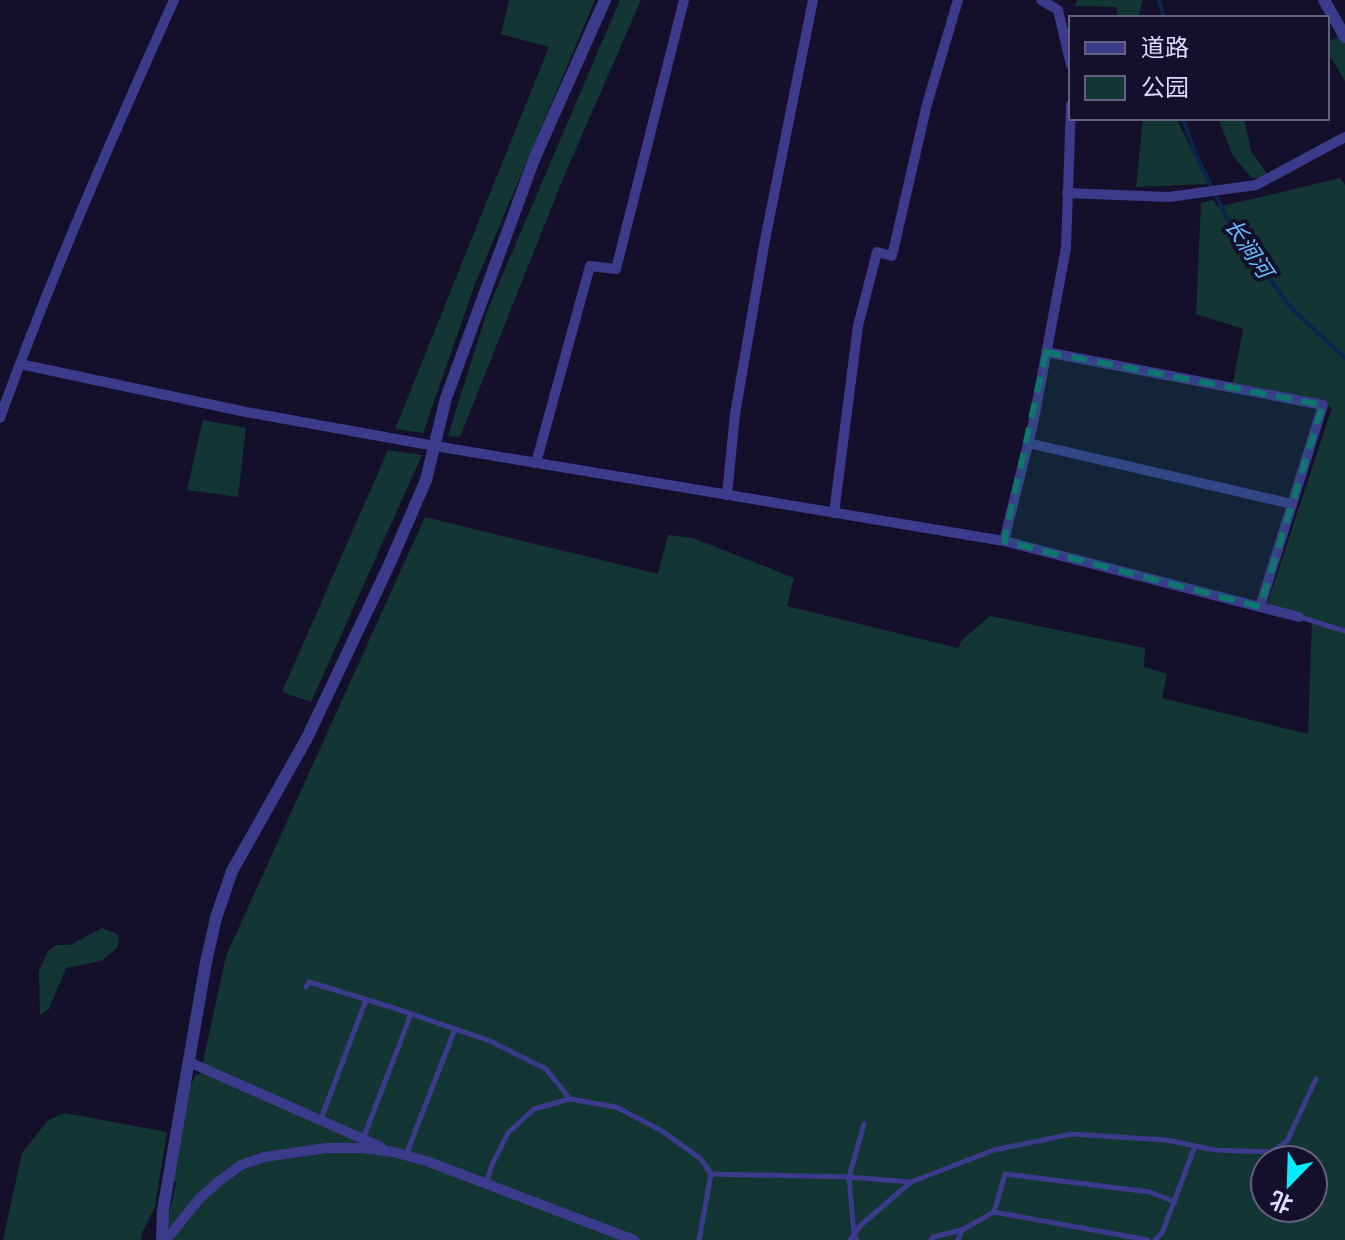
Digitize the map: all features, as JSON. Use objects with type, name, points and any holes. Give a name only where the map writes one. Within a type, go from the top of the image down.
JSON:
[{"type":"street","points":[[0,418],[112,137],[174,0]]},
{"type":"street","points":[[164,1240],[163,1210],[206,962],[216,918],[232,871],[307,738],[426,480],[446,398],[535,157],[605,0]]},
{"type":"street","points":[[536,463],[590,266],[616,269],[684,0]]},
{"type":"street","points":[[727,495],[735,414],[765,240],[813,0]]},
{"type":"street","points":[[834,513],[858,326],[877,252],[892,256],[927,104],[958,0]]},
{"type":"street","points":[[1041,0],[1058,10],[1069,57]]},
{"type":"street","points":[[1324,0],[1345,37]]},
{"type":"street","points":[[1004,541],[1028,443],[1066,248],[1070,120]]},
{"type":"street","points":[[1067,193],[1169,197],[1256,185],[1345,137]]},
{"type":"street","points":[[1046,352],[1323,405],[1260,607]]},
{"type":"street","points":[[20,364],[246,412],[435,446],[1004,541],[1299,617]]},
{"type":"street","points":[[1028,443],[1292,504]]},
{"type":"street","points":[[189,1062],[394,1152]]},
{"type":"street","points":[[164,1240],[200,1198],[241,1165],[264,1157],[326,1148],[361,1148],[406,1155],[634,1240]]},
{"type":"lane","points":[[1299,617],[1345,631]]},
{"type":"lane","points":[[306,987],[309,982],[490,1041],[546,1069],[570,1099]]},
{"type":"lane","points":[[321,1120],[366,1000]]},
{"type":"lane","points":[[363,1139],[411,1014]]},
{"type":"lane","points":[[406,1155],[455,1029]]},
{"type":"lane","points":[[854,1238],[861,1225],[911,1182],[994,1150],[1072,1134],[1166,1140],[1215,1150],[1271,1152],[1287,1141],[1316,1079]]},
{"type":"lane","points":[[486,1183],[508,1133],[534,1109],[570,1099],[616,1107],[662,1131],[701,1159],[711,1174],[699,1240]]},
{"type":"lane","points":[[854,1238],[849,1177],[864,1124]]},
{"type":"lane","points":[[1155,1240],[1162,1233],[1195,1146]]},
{"type":"lane","points":[[711,1174],[849,1177],[911,1182]]},
{"type":"lane","points":[[994,1212],[1005,1174],[1150,1192],[1175,1202]]},
{"type":"lane","points":[[931,1240],[962,1230],[994,1212],[1148,1240]]},
{"type":"lane","points":[[958,1240],[962,1230]]},
{"type":"highlighted area","points":[[1046,352],[1323,405],[1260,607],[1004,541]]},
{"type":"green space","points":[[509,0],[595,0],[475,284],[423,433],[395,429],[549,47],[501,34]]},
{"type":"green space","points":[[620,0],[641,0],[565,174],[460,437],[448,436],[487,311]]},
{"type":"green space","points":[[1077,0],[1143,0],[1140,16],[1118,16],[1116,7],[1075,6]]},
{"type":"green space","points":[[1345,34],[1345,81],[1329,54],[1329,41]]},
{"type":"green space","points":[[1143,120],[1177,120],[1208,184],[1136,187]]},
{"type":"green space","points":[[1219,120],[1244,120],[1251,151],[1271,179],[1252,178],[1233,156]]},
{"type":"green space","points":[[1340,178],[1345,185],[1345,1240],[163,1240],[176,1183],[185,1098],[196,1074],[200,1075],[226,956],[425,517],[658,574],[668,535],[693,538],[794,578],[787,606],[958,648],[962,640],[990,616],[1145,648],[1144,667],[1167,674],[1162,698],[1308,734],[1312,620],[1266,607],[1332,408],[1321,401],[1233,383],[1243,329],[1196,314],[1201,203],[1213,200],[1218,207]]},
{"type":"green space","points":[[203,420],[246,428],[238,497],[187,490]]},
{"type":"green space","points":[[388,450],[422,455],[311,702],[282,692]]},
{"type":"green space","points":[[102,928],[119,935],[118,947],[101,961],[66,968],[49,1009],[40,1015],[39,971],[48,951],[56,945],[70,945]]},
{"type":"green space","points":[[65,1113],[167,1132],[155,1207],[141,1240],[3,1240],[22,1153],[48,1120]]},
{"type":"waterway","name":"长涧河","points":[[1159,0],[1163,16]]},
{"type":"waterway","name":"长涧河","points":[[1184,120],[1195,153],[1228,220],[1290,307],[1345,358]]}]
